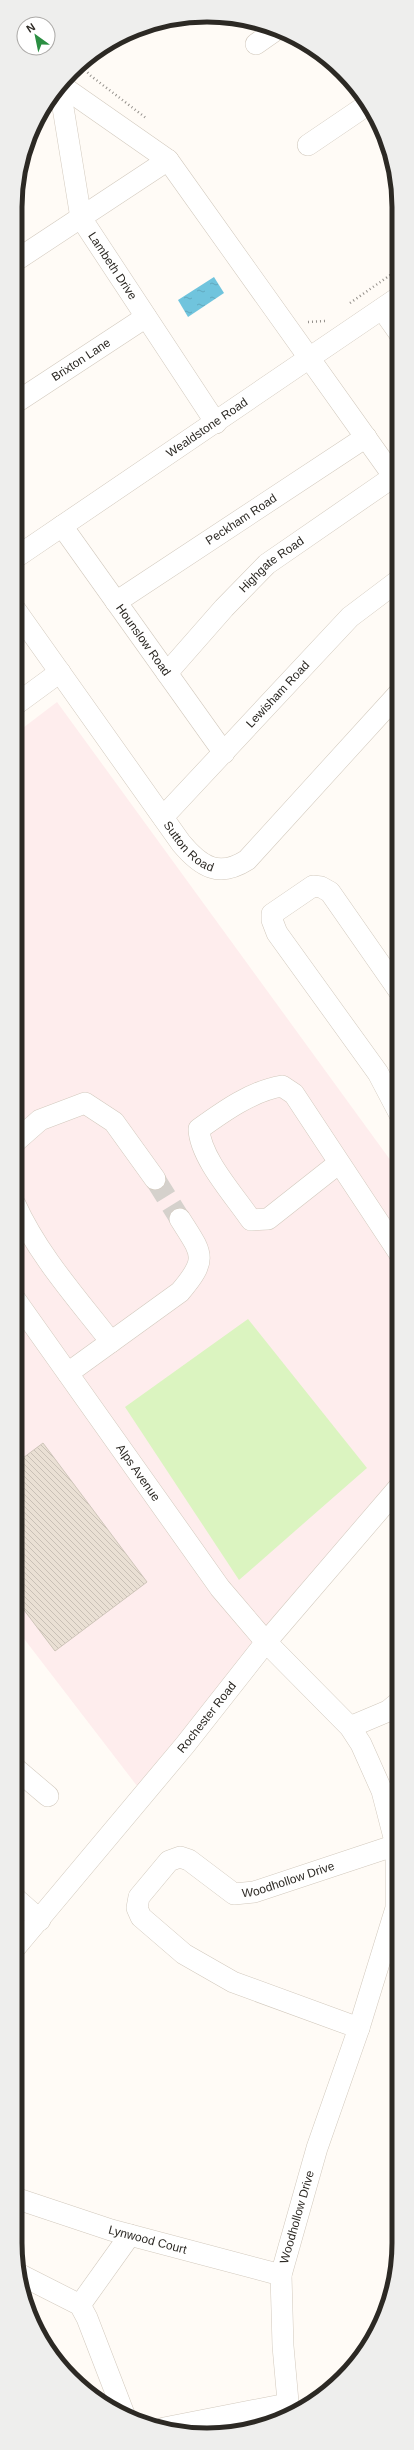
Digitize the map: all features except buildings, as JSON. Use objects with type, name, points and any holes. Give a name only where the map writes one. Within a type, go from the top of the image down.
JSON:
[{"type":"street","points":[[256,44],[271,34]]},
{"type":"street","points":[[65,88],[168,160],[392,475]]},
{"type":"street","name":"Lambeth Drive","points":[[61,93],[81,218],[216,423]]},
{"type":"street","points":[[308,145],[363,108]]},
{"type":"street","points":[[22,256],[168,160]]},
{"type":"street","name":"Wealdstone Road","points":[[22,553],[216,423],[392,302]]},
{"type":"street","points":[[382,309],[392,323]]},
{"type":"street","name":"Brixton Lane","points":[[22,398],[146,317]]},
{"type":"street","name":"Peckham Road","points":[[116,602],[366,438]]},
{"type":"street","name":"Highgate Road","points":[[167,673],[224,608],[267,564],[392,484]]},
{"type":"street","name":"Hounslow Road","points":[[62,526],[224,753]]},
{"type":"street","name":"Lewisham Road","points":[[163,816],[224,753],[350,617],[392,585]]},
{"type":"street","name":"Sutton Road","points":[[22,619],[190,854],[202,863],[218,870],[234,868],[247,860],[392,702]]},
{"type":"street","points":[[22,700],[60,672]]},
{"type":"street","points":[[392,981],[330,892],[321,887],[312,886],[272,914],[272,920],[278,932],[392,1095]]},
{"type":"street","points":[[339,1163],[268,1219],[251,1220],[205,1153],[199,1140],[199,1129],[228,1108],[271,1088],[282,1086],[294,1094],[392,1242]]},
{"type":"street","points":[[22,1136],[40,1120],[85,1103],[114,1122],[155,1178]]},
{"type":"street","points":[[22,1219],[46,1257],[111,1342]]},
{"type":"street","points":[[68,1373],[180,1292],[193,1277],[201,1263],[198,1247],[180,1219]]},
{"type":"street","name":"Alps Avenue","points":[[22,1309],[220,1588],[266,1642]]},
{"type":"street","name":"Rochester Road","points":[[22,1940],[180,1750],[266,1642],[392,1495]]},
{"type":"street","name":"Woodhollow Drive","points":[[266,1642],[350,1726],[361,1744],[382,1791],[392,1830]]},
{"type":"street","points":[[350,1726],[388,1711],[392,1708]]},
{"type":"street","points":[[22,1774],[48,1796]]},
{"type":"street","name":"Woodhollow Drive","points":[[359,2028],[233,1982],[184,1954],[141,1917],[137,1908],[139,1897],[169,1861],[180,1857],[189,1860],[234,1894],[254,1892],[392,1846]]},
{"type":"street","points":[[22,1904],[40,1920]]},
{"type":"street","name":"Woodhollow Drive","points":[[288,2409],[282,2346],[281,2275],[312,2163],[359,2028],[392,1925]]},
{"type":"street","name":"Lynwood Court","points":[[22,2200],[130,2235],[281,2275]]},
{"type":"street","points":[[80,2305],[130,2235]]},
{"type":"street","points":[[26,2277],[80,2305],[87,2318],[121,2407]]},
{"type":"street","points":[[180,2426],[288,2409]]},
{"type":"path","points":[[84,69],[91,76],[152,123]]},
{"type":"path","points":[[348,305],[392,274]]},
{"type":"path","points":[[302,317],[308,322],[323,323],[329,318]]},
{"type":"shaded area","points":[[57,702],[392,1162],[392,1499],[144,1795],[22,1636],[22,729]]},
{"type":"green space","points":[[248,1319],[367,1468],[239,1580],[125,1407]]},
{"type":"water","points":[[214,277],[224,293],[188,317],[178,300]]},
{"type":"tunnel","points":[[155,1179],[180,1219]]}]
